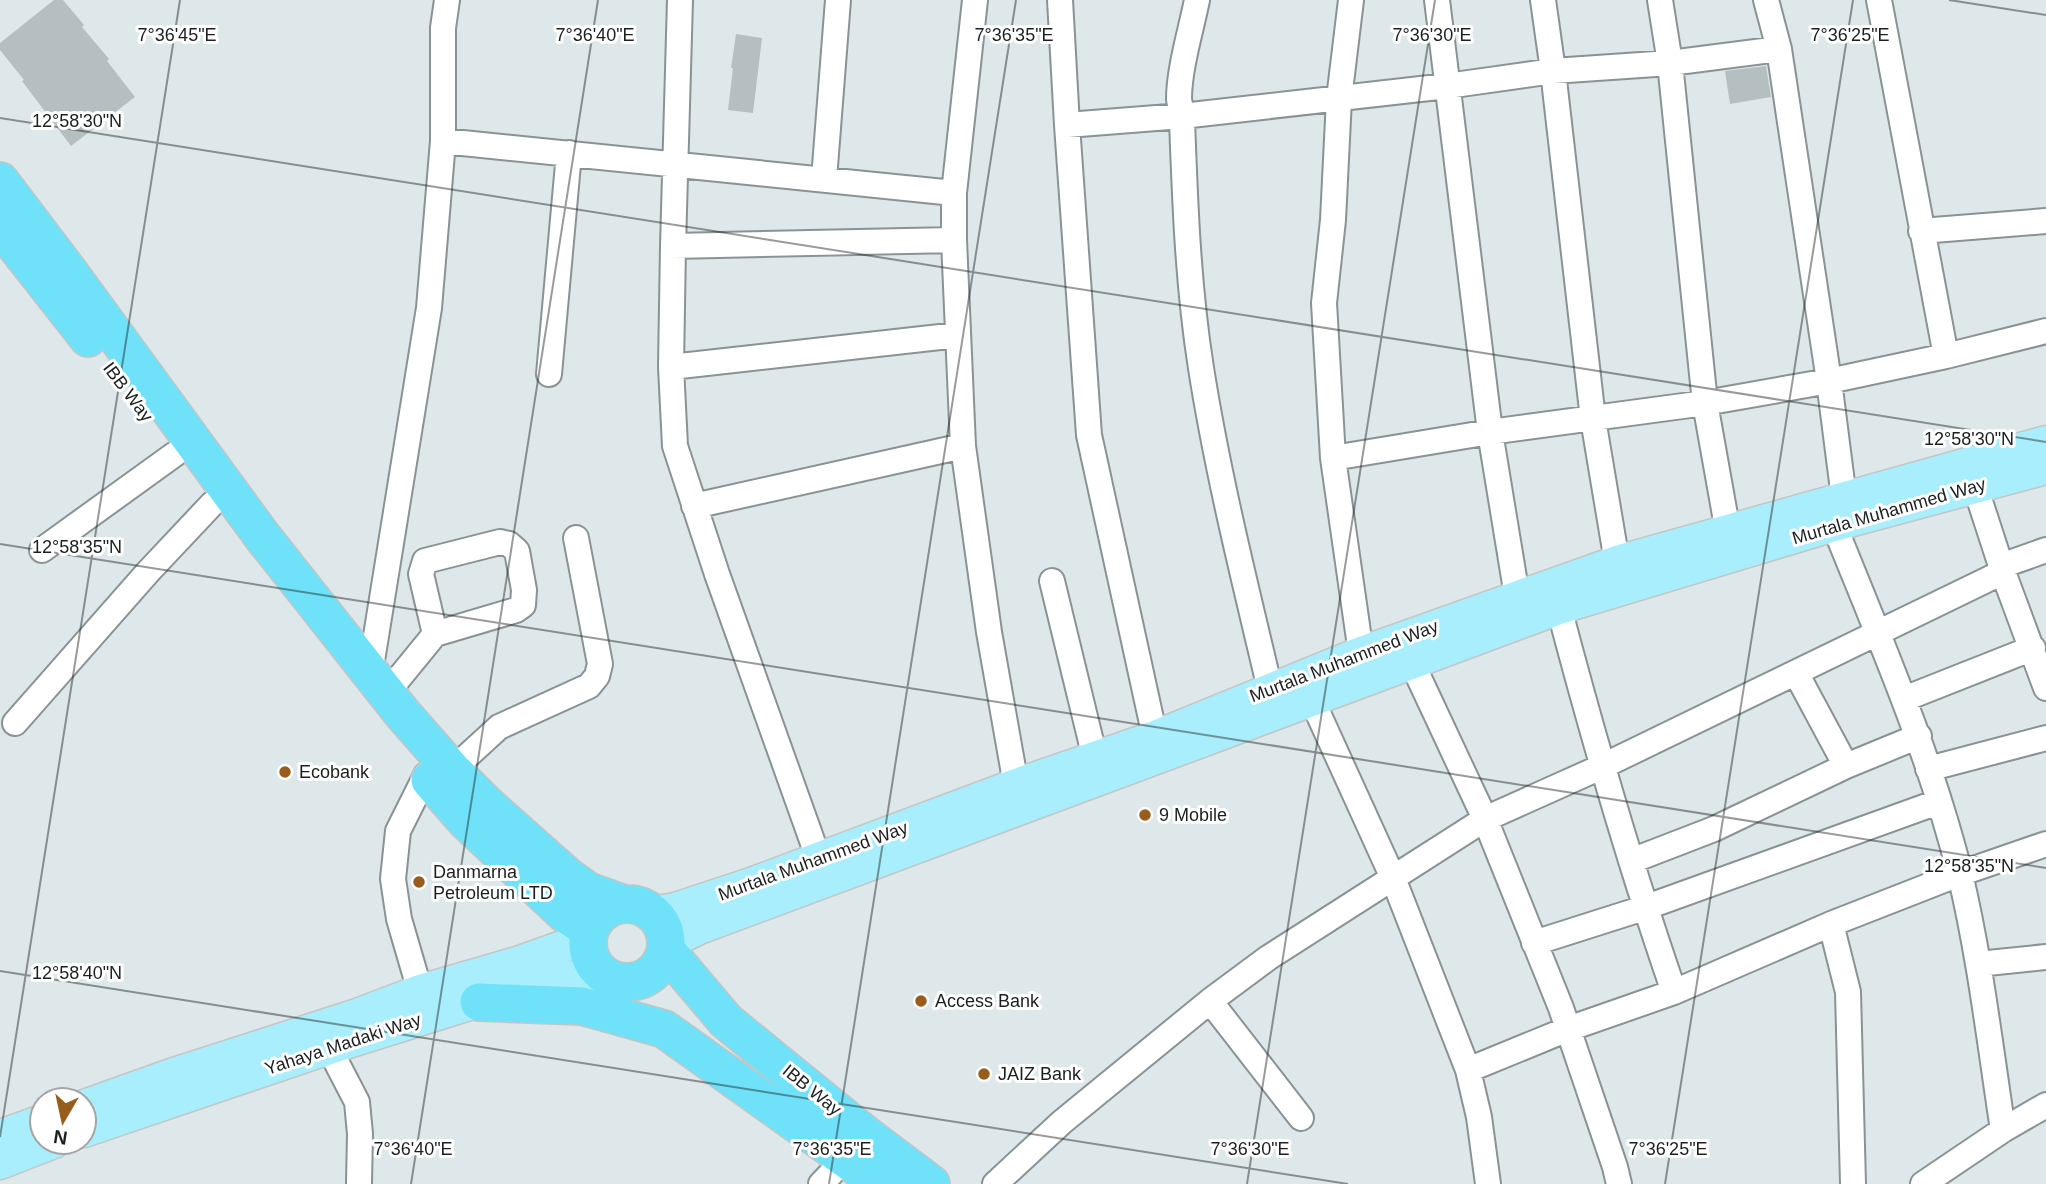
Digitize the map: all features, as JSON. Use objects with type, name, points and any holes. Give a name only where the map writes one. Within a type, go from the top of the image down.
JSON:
[{"type":"highway","points":[[0,181],[69,272],[258,548],[316,625],[375,719],[439,773],[485,803],[567,876],[653,928],[662,963],[653,973],[623,978],[596,967],[590,956],[588,934],[597,918],[605,911],[653,928]]},
{"type":"highway","name":"IBB Way","points":[[0,226],[212,504],[258,548]]},
{"type":"highway","points":[[316,625],[378,684],[439,773],[466,821],[588,934]]},
{"type":"highway","name":"IBB Way","points":[[653,928],[726,1021],[866,1135],[931,1184]]},
{"type":"highway","name":"IBB Way","points":[[623,978],[726,1021]]},
{"type":"highway","points":[[479,1002],[582,1006],[664,1029],[833,1171],[881,1184]]},
{"type":"main road","name":"Murtala Muhammed Way","points":[[653,928],[710,898],[819,860],[1016,785],[1155,737],[1270,689],[1365,666],[1412,663],[1559,608],[2046,442]]},
{"type":"main road","name":"Murtala Muhammed Way","points":[[653,928],[699,928],[1312,700],[1365,666],[1517,596],[1617,562],[1728,532],[1975,486],[2046,467]]},
{"type":"main road","name":"Yahaya Madaki Way","points":[[98,1123],[138,1099],[420,991],[517,963],[588,934]]},
{"type":"main road","name":"Yahaya Madaki Way","points":[[175,1086],[329,1048],[552,978],[623,978]]},
{"type":"main road","name":"Yahaya Madaki Way","points":[[98,1104],[138,1099]]},
{"type":"main road","points":[[0,1136],[28,1126]]},
{"type":"main road","points":[[0,1163],[28,1152]]},
{"type":"street","points":[[378,684],[429,308],[443,141],[443,27],[447,0]]},
{"type":"street","points":[[680,0],[671,367],[675,446],[819,860]]},
{"type":"street","points":[[824,179],[838,0]]},
{"type":"street","points":[[975,0],[954,193],[963,446],[989,632],[1016,785]]},
{"type":"street","points":[[1060,0],[1089,435],[1155,737]]},
{"type":"street","points":[[1197,0],[1180,99],[1185,204],[1200,365],[1214,448],[1270,689]]},
{"type":"street","points":[[1351,0],[1339,99],[1333,220],[1324,303],[1333,458],[1365,666]]},
{"type":"street","points":[[1437,0],[1490,432],[1517,596]]},
{"type":"street","points":[[1543,0],[1593,419],[1617,562]]},
{"type":"street","points":[[1660,0],[1670,63],[1706,403],[1728,532]]},
{"type":"street","points":[[1766,0],[1779,48],[1829,381],[1839,512],[1878,633],[1919,736],[1959,874],[1978,964],[2003,1130]]},
{"type":"street","points":[[1879,0],[1946,356]]},
{"type":"street","points":[[1067,125],[1182,116],[1447,86],[1553,71],[1670,63],[1779,48]]},
{"type":"street","points":[[443,141],[954,193]]},
{"type":"street","points":[[549,374],[569,153]]},
{"type":"street","points":[[1921,231],[2046,221]]},
{"type":"street","points":[[673,246],[954,240]]},
{"type":"street","points":[[1333,458],[1490,432],[1706,403],[1829,381],[2046,331]]},
{"type":"street","points":[[671,367],[958,335]]},
{"type":"street","points":[[694,506],[963,446]]},
{"type":"street","points":[[42,550],[175,454]]},
{"type":"street","points":[[1975,486],[2046,688]]},
{"type":"street","points":[[15,723],[148,572],[212,504]]},
{"type":"street","points":[[420,991],[399,919],[393,879],[398,831],[439,773],[499,727],[589,686],[597,676],[600,664],[576,538]]},
{"type":"street","points":[[378,684],[435,635],[516,610],[523,604],[524,590],[517,551],[509,544],[500,542],[425,561],[421,574],[435,635]]},
{"type":"street","points":[[995,1184],[1062,1122],[1210,1001],[1268,958],[1485,819],[1601,767],[1878,633],[2002,569],[2046,550]]},
{"type":"street","points":[[1052,581],[1095,758]]},
{"type":"street","points":[[1559,608],[1601,767],[1644,908],[1674,992]]},
{"type":"street","points":[[1904,699],[2033,648]]},
{"type":"street","points":[[1412,663],[1485,819],[1568,1029],[1619,1184]]},
{"type":"street","points":[[1796,673],[1846,766]]},
{"type":"street","points":[[1312,700],[1393,878],[1468,1070],[1479,1117],[1488,1184]]},
{"type":"street","points":[[1631,862],[1714,829],[1846,766],[1919,736]]},
{"type":"street","points":[[1928,769],[2046,738]]},
{"type":"street","points":[[1534,943],[1644,908],[1938,802]]},
{"type":"street","points":[[1468,1070],[1568,1029],[1674,992],[1831,923],[2046,844]]},
{"type":"street","points":[[1831,923],[1848,992],[1853,1184]]},
{"type":"street","points":[[1978,964],[2046,957]]},
{"type":"street","points":[[1210,1001],[1301,1118]]},
{"type":"street","points":[[329,1048],[358,1102],[359,1184]]},
{"type":"street","points":[[1923,1184],[2003,1130],[2046,1105]]},
{"type":"building","points":[[54,0],[63,0],[84,25],[82,27],[109,59],[107,61],[135,97],[71,146],[0,50],[0,43]]},
{"type":"building","points":[[736,34],[762,38],[753,113],[728,110]]},
{"type":"building","points":[[1766,66],[1771,97],[1730,104],[1725,71]]},
{"type":"place","name":"Ecobank","points":[[285,772]]},
{"type":"place","name":"9 Mobile","points":[[1145,815]]},
{"type":"place","name":"Danmarna Petroleum LTD","points":[[419,882]]},
{"type":"place","name":"Access Bank","points":[[921,1001]]},
{"type":"place","name":"JAIZ Bank","points":[[984,1074]]}]
